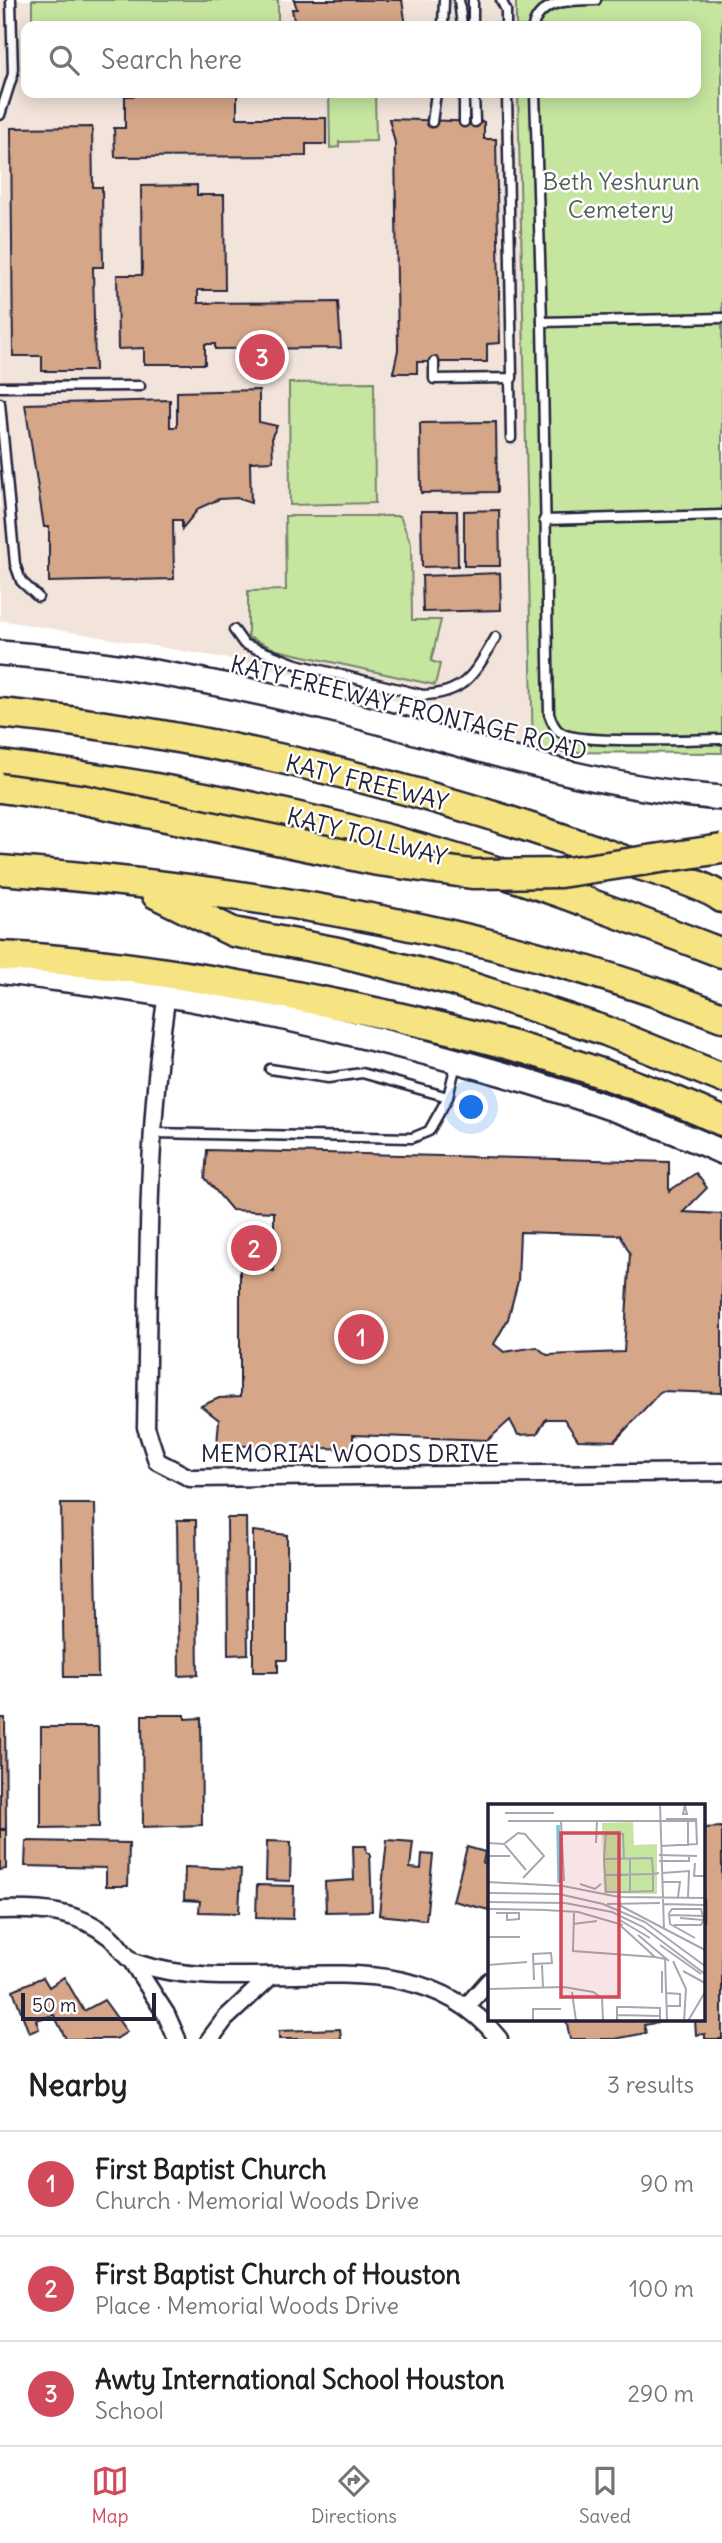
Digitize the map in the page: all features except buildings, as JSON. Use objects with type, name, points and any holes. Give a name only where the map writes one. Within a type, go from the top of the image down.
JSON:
[{"type":"highway","name":"KATY FREEWAY","points":[[0,713],[156,736],[374,782],[562,838],[721,896]]},
{"type":"highway","name":"KATY TOLLWAY","points":[[0,765],[185,793],[349,829],[530,882],[722,953]]},
{"type":"highway","points":[[0,788],[118,806],[378,862],[472,874],[531,875],[591,870],[722,849]]},
{"type":"highway","points":[[0,805],[71,815],[377,878],[453,890],[514,891],[577,887],[722,865]]},
{"type":"highway","points":[[0,870],[132,881],[418,927],[631,983],[722,1017]]},
{"type":"highway","points":[[132,881],[233,932],[338,952],[453,981],[606,1031],[722,1078]]},
{"type":"highway","points":[[0,956],[56,959],[219,980],[380,1013],[543,1053],[676,1100],[722,1121]]},
{"type":"main road","name":"KATY FREEWAY FRONTAGE ROAD","points":[[0,653],[122,669],[237,690],[342,713],[584,779],[629,788],[722,798]]},
{"type":"main road","points":[[0,971],[166,994],[270,1014],[457,1061],[611,1108],[722,1152]]},
{"type":"street","name":"MEMORIAL WOODS DRIVE","points":[[166,994],[154,1133],[146,1427],[157,1461],[190,1478],[722,1472]]},
{"type":"street","points":[[0,1910],[43,1909],[88,1920],[113,1939],[133,1963],[166,2014],[177,2039]]},
{"type":"street","points":[[133,1963],[196,1976],[402,1978],[452,1997],[483,2019],[499,2039]]},
{"type":"street","points":[[209,2039],[225,2019],[271,1976]]},
{"type":"street","points":[[466,2007],[488,1982]]},
{"type":"lane","points":[[0,115],[13,74],[12,0]]},
{"type":"lane","points":[[443,0],[443,21]]},
{"type":"lane","points":[[459,0],[462,21]]},
{"type":"lane","points":[[472,0],[472,21]]},
{"type":"lane","points":[[501,0],[506,10],[506,21]]},
{"type":"lane","points":[[535,21],[538,13],[547,5],[560,1],[596,0]]},
{"type":"lane","points":[[432,122],[435,98]]},
{"type":"lane","points":[[464,98],[464,122]]},
{"type":"lane","points":[[474,98],[475,122]]},
{"type":"lane","points":[[507,98],[511,438]]},
{"type":"lane","points":[[534,98],[542,322],[549,714],[560,733],[588,738],[722,739]]},
{"type":"lane","points":[[542,322],[722,318]]},
{"type":"lane","points":[[434,362],[434,379],[510,378]]},
{"type":"lane","points":[[0,387],[141,386]]},
{"type":"lane","points":[[0,403],[15,565],[21,582],[38,597]]},
{"type":"lane","points":[[544,520],[722,516]]},
{"type":"lane","points":[[234,629],[244,644],[296,664],[423,695],[438,694],[468,681],[496,637]]},
{"type":"lane","points":[[154,1133],[412,1138],[429,1131],[448,1097],[457,1061]]},
{"type":"lane","points":[[270,1069],[328,1078],[362,1073],[448,1097]]},
{"type":"shaded area","points":[[0,0],[516,0],[516,21],[21,21],[21,98],[518,98],[533,752],[449,714],[230,659],[0,620]]},
{"type":"green space","points":[[32,0],[278,0],[278,21],[32,21]]},
{"type":"green space","name":"Beth Yeshurun Cemetery","points":[[516,0],[722,0],[722,753],[533,752],[518,98],[701,98],[701,21],[516,21]]},
{"type":"green space","points":[[329,98],[375,98],[376,141],[339,142],[339,147],[330,148]]},
{"type":"green space","points":[[374,382],[375,503],[290,505],[289,383]]},
{"type":"green space","points":[[285,516],[400,516],[411,544],[412,620],[441,620],[431,661],[440,664],[435,685],[277,650],[248,637],[248,591],[286,590]]},
{"type":"place","name":"Awty International School Houston","points":[[262,357]]},
{"type":"place","name":"First Baptist Church of Houston","points":[[254,1248]]},
{"type":"place","name":"First Baptist Church","points":[[361,1337]]}]
